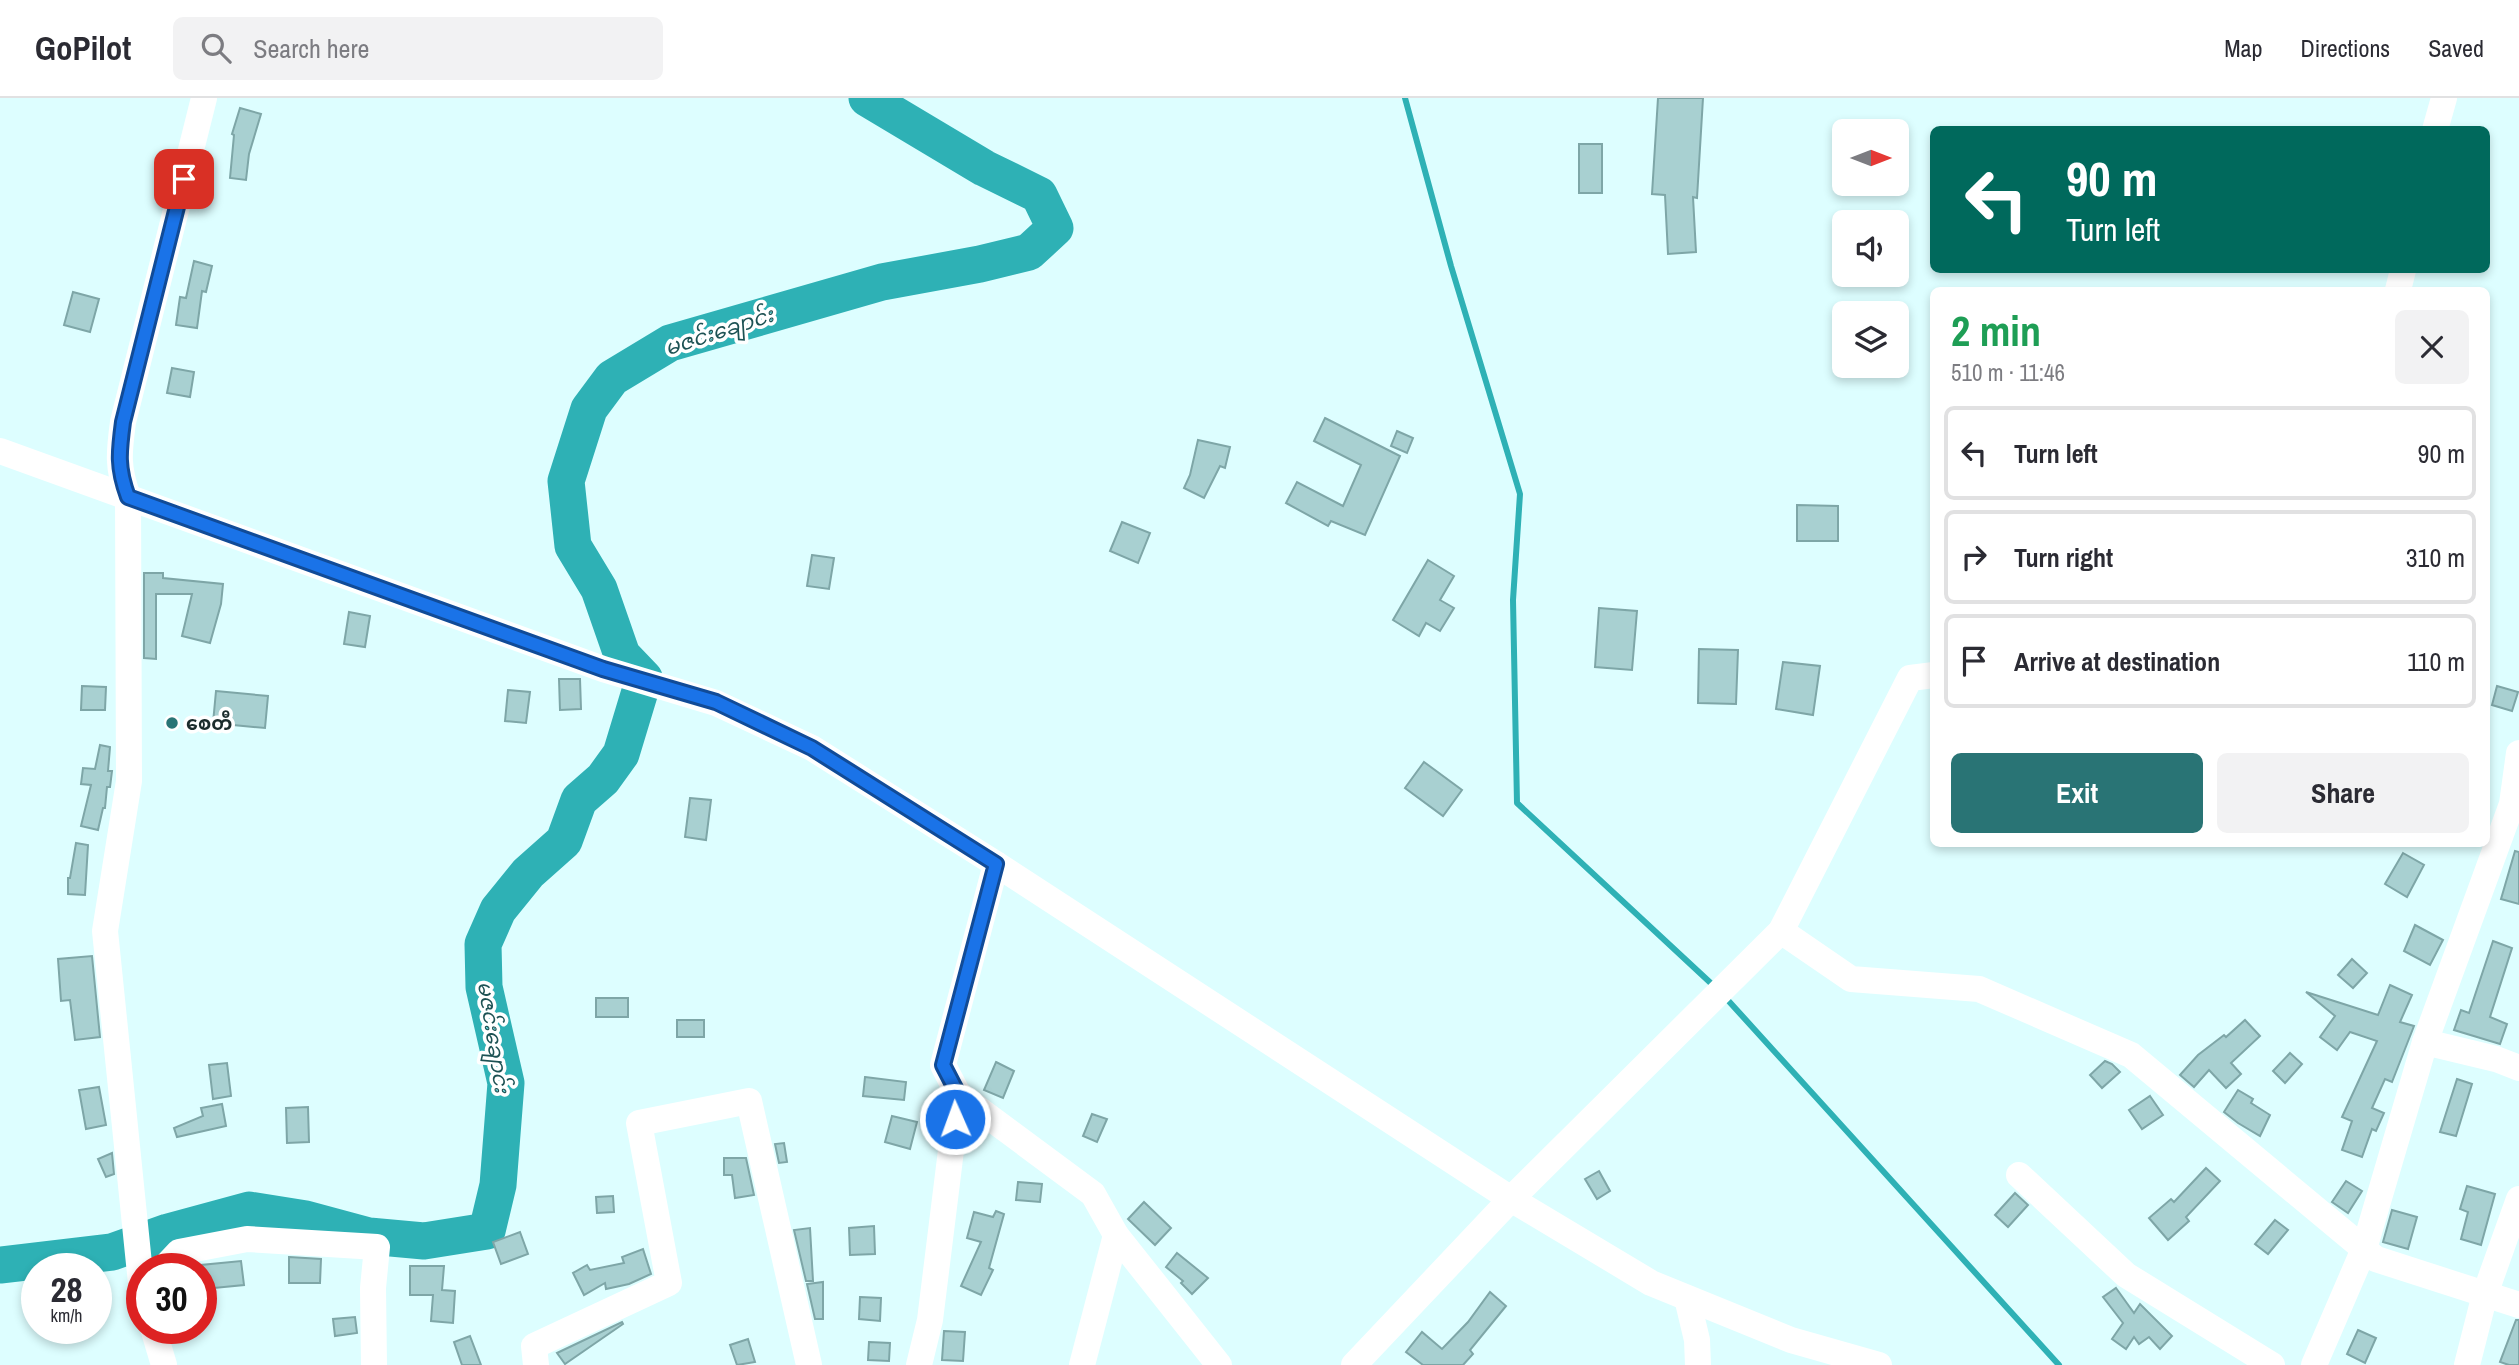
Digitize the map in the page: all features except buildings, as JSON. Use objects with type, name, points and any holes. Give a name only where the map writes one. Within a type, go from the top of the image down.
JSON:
[{"type":"street","points":[[139,1253],[105,931],[129,780],[128,497],[120,476],[118,459],[123,422],[204,98]]},
{"type":"street","points":[[2436,126],[2444,98]]},
{"type":"street","points":[[0,451],[603,669],[716,702],[812,748],[996,864],[1511,1199],[1651,1283],[1791,1340],[1879,1365]]},
{"type":"street","points":[[1354,1365],[1511,1199],[1781,931],[1910,678],[1930,676]]},
{"type":"street","points":[[2314,1365],[2364,1249],[2425,1042],[2512,804],[2519,753]]},
{"type":"street","points":[[996,864],[943,1065],[958,1094],[1093,1195],[1116,1235],[1219,1365]]},
{"type":"street","points":[[1781,931],[1851,979],[1979,989],[2132,1055],[2376,1259],[2519,1305]]},
{"type":"street","points":[[2425,1042],[2496,1059],[2519,1068]]},
{"type":"street","points":[[919,1365],[930,1320],[958,1094]]},
{"type":"street","points":[[536,1365],[534,1346],[669,1283],[639,1123],[749,1101],[809,1365]]},
{"type":"street","points":[[2019,1175],[2126,1275],[2272,1365]]},
{"type":"street","points":[[2467,1365],[2485,1294],[2519,1199]]},
{"type":"street","points":[[1082,1365],[1116,1235]]},
{"type":"street","points":[[178,1253],[247,1239],[377,1247],[373,1288],[374,1365]]},
{"type":"street","points":[[1688,1298],[1697,1340],[1698,1365]]},
{"type":"street","points":[[158,1344],[164,1365]]},
{"type":"waterway","name":"မဇင်းချောင်း","points":[[0,1265],[112,1252],[168,1232],[249,1210],[306,1219],[369,1236],[424,1241],[487,1231],[498,1185],[506,1083],[484,987],[483,944],[498,910],[528,873],[564,841],[579,800],[603,779],[621,754],[644,678],[622,655],[599,589],[573,546],[566,481],[589,409],[612,378],[670,343],[882,282],[1029,252],[1055,228],[1039,195],[984,168],[867,98]]},
{"type":"waterway","points":[[1405,98],[1451,266],[1520,494],[1513,600],[1517,803],[1715,987]]},
{"type":"waterway","points":[[1725,997],[2059,1365]]},
{"type":"place","name":"စေတီ","points":[[172,723]]},
{"type":"route","points":[[184,179],[123,422],[118,459],[120,476],[128,497],[603,669],[716,702],[812,748],[996,864],[943,1065],[958,1094],[955,1119]]}]
